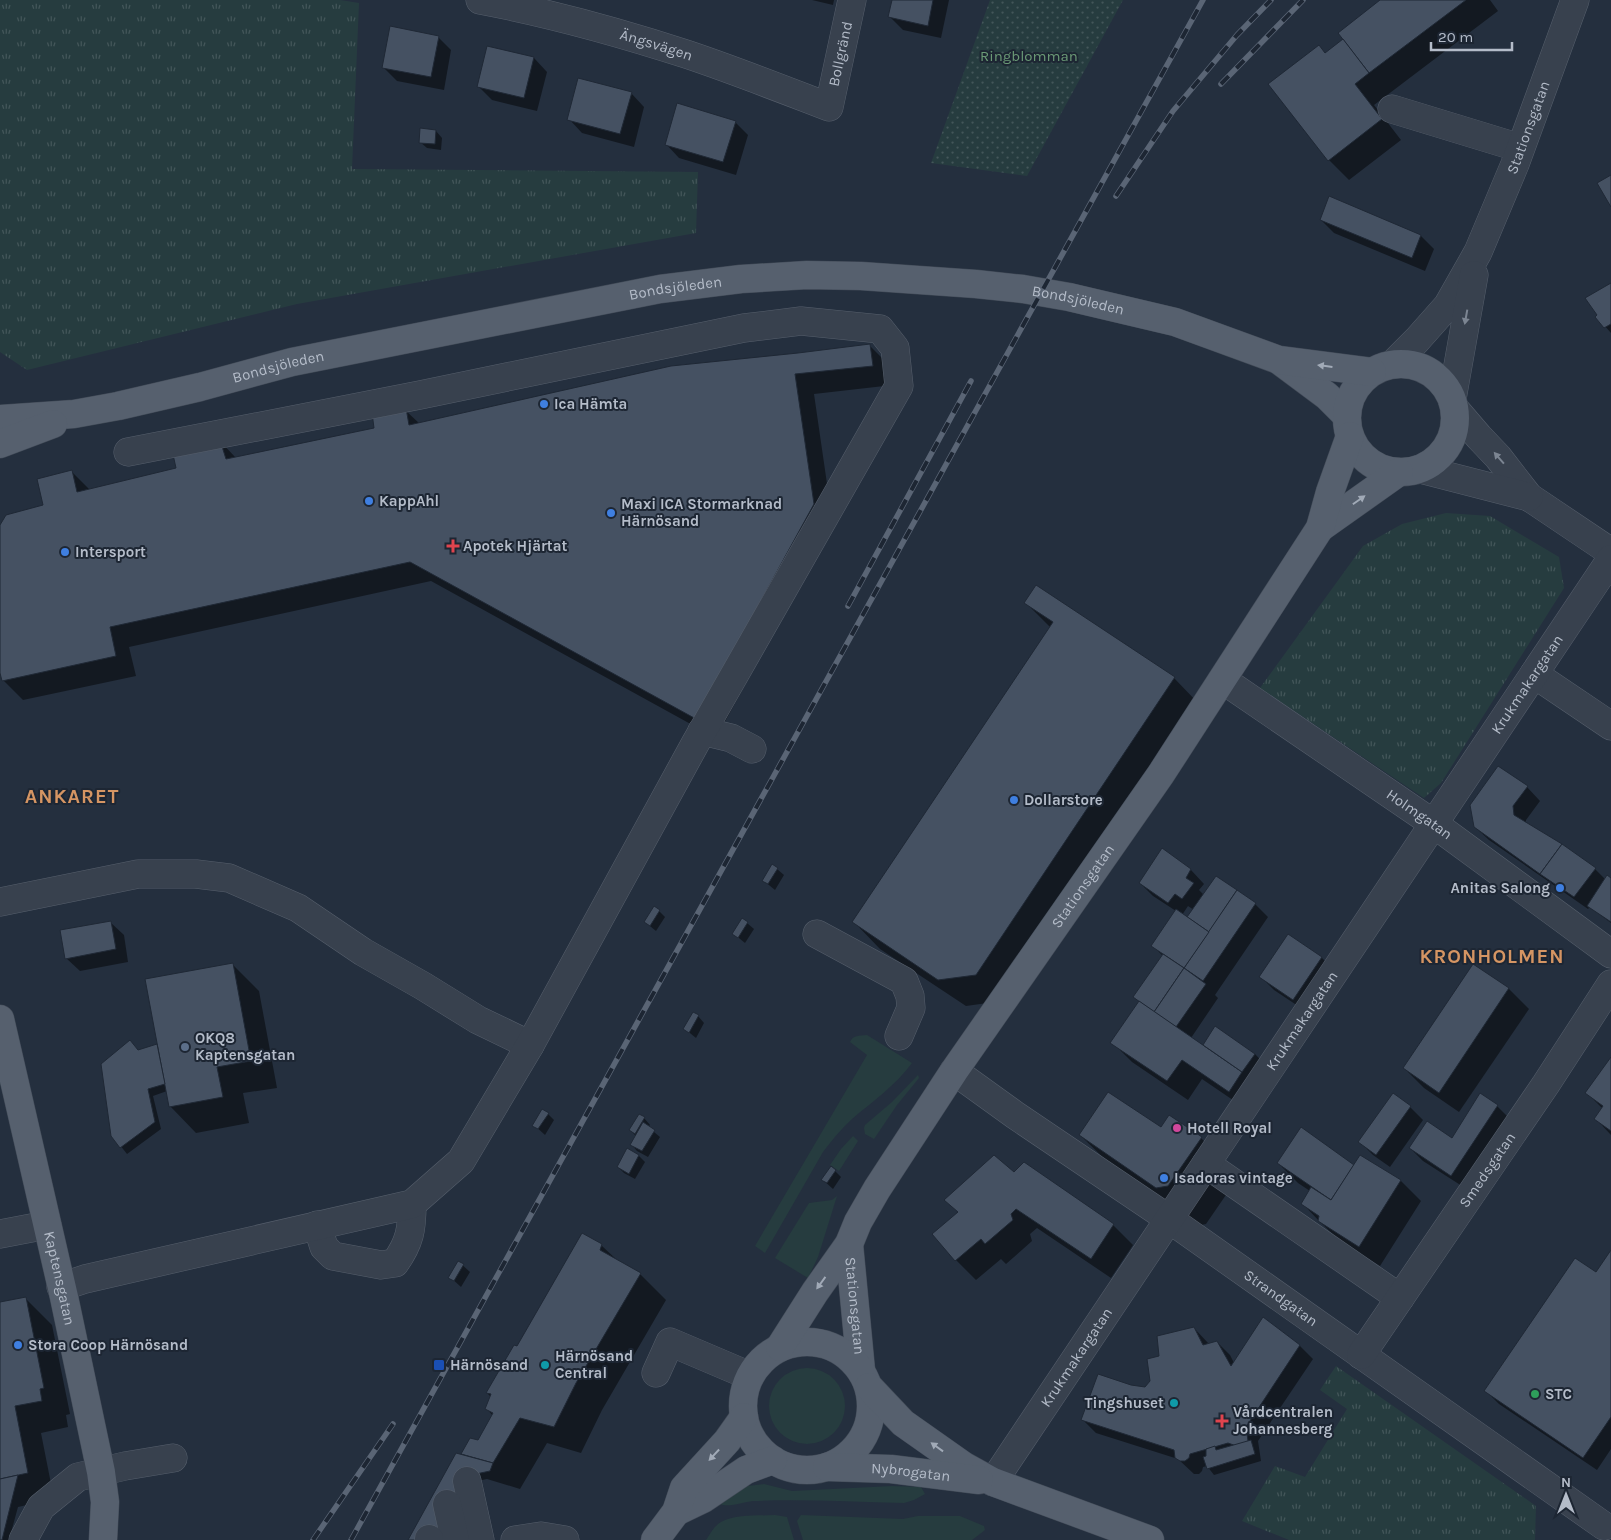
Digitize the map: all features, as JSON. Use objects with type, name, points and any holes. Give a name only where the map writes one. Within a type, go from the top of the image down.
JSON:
[{"type":"main road","name":"Bondsjöleden","points":[[0,419],[74,414],[118,406],[200,387],[292,362],[660,288],[741,279],[807,275],[861,276],[976,284],[1050,293],[1175,322],[1279,360],[1382,368]]},
{"type":"main road","name":"Bondsjöleden","points":[[1279,360],[1326,396],[1348,426]]},
{"type":"main road","points":[[1414,365],[1429,371],[1441,381],[1454,404],[1454,430],[1447,446],[1438,458],[1409,471],[1378,467],[1366,460],[1354,446],[1348,426],[1348,405],[1354,391],[1364,378],[1382,368],[1414,365]]},
{"type":"main road","name":"Bondsjöleden","points":[[0,444],[48,427],[74,414]]},
{"type":"main road","name":"Stationsgatan","points":[[780,1347],[815,1292],[849,1244],[858,1222],[877,1189],[954,1071],[1161,774],[1320,528],[1348,426]]},
{"type":"main road","name":"Stationsgatan","points":[[1320,528],[1409,471]]},
{"type":"main road","name":"Kaptensgatan","points":[[0,1018],[62,1287],[101,1472],[105,1502],[103,1540]]},
{"type":"main road","name":"Stationsgatan","points":[[849,1244],[865,1378]]},
{"type":"main road","points":[[797,1342],[816,1342],[833,1346],[848,1356],[865,1378],[872,1407],[868,1426],[859,1444],[845,1458],[827,1467],[808,1470],[790,1468],[773,1460],[760,1450],[751,1436],[744,1417],[744,1396],[750,1376],[762,1359],[780,1347],[797,1342]]},
{"type":"main road","name":"Nybrogatan","points":[[865,1378],[903,1423],[964,1466],[993,1482],[1150,1540]]},
{"type":"main road","points":[[655,1540],[676,1512],[684,1488],[728,1441],[744,1417]]},
{"type":"main road","points":[[676,1512],[703,1499],[746,1470],[773,1460]]},
{"type":"main road","name":"Nybrogatan","points":[[827,1467],[891,1469],[993,1482]]},
{"type":"street","name":"Ängsvägen","points":[[480,0],[514,3],[613,31],[688,54],[829,107]]},
{"type":"street","name":"Bollgränd","points":[[829,107],[852,0]]},
{"type":"street","name":"Stationsgatan","points":[[1382,368],[1417,340],[1448,305],[1478,252],[1520,148],[1575,0]]},
{"type":"street","points":[[1392,109],[1520,148]]},
{"type":"street","name":"Stationsgatan","points":[[1454,404],[1478,252]]},
{"type":"street","points":[[62,1287],[85,1279],[412,1204],[461,1160],[530,1045],[702,731],[899,386],[895,348],[880,329],[801,321],[744,328],[420,395],[128,452]]},
{"type":"street","points":[[1454,404],[1529,497],[1611,552]]},
{"type":"street","points":[[1409,471],[1529,497]]},
{"type":"street","name":"Krukmakargatan","points":[[993,1482],[1611,559]]},
{"type":"street","points":[[1534,674],[1611,726]]},
{"type":"street","name":"Holmgatan","points":[[1223,680],[1434,824],[1611,954]]},
{"type":"street","points":[[702,731],[731,738],[752,749]]},
{"type":"street","points":[[0,902],[138,874],[196,874],[230,878],[298,908],[363,952],[478,1020],[530,1045]]},
{"type":"street","points":[[817,934],[904,981],[910,996],[911,1008],[899,1036]]},
{"type":"street","name":"Smedsgatan","points":[[1361,1355],[1611,984]]},
{"type":"street","name":"Strandgatan","points":[[954,1071],[1015,1115],[1169,1219],[1361,1355],[1600,1530]]},
{"type":"street","points":[[1206,1164],[1400,1298]]},
{"type":"street","points":[[317,1225],[324,1247],[333,1256],[381,1265],[395,1263],[406,1248],[412,1226],[412,1204]]},
{"type":"street","points":[[0,1234],[47,1225]]},
{"type":"street","points":[[656,1373],[670,1342],[750,1376]]},
{"type":"street","points":[[22,1540],[41,1507],[78,1477],[173,1458]]},
{"type":"street","points":[[467,1481],[480,1540]]},
{"type":"street","points":[[438,1540],[447,1504]]},
{"type":"street","points":[[516,1540],[541,1536],[565,1540]]},
{"type":"green space","points":[[0,0],[340,0],[359,3],[352,169],[698,172],[696,233],[297,304],[27,370],[0,352]]},
{"type":"green space","name":"Ringblomman","points":[[990,0],[1123,0],[1027,176],[931,163]]},
{"type":"green space","points":[[1446,513],[1490,516],[1559,557],[1564,588],[1441,783],[1424,798],[1260,688],[1363,546],[1402,524]]},
{"type":"green space","points":[[867,1035],[912,1063],[891,1086],[848,1123],[826,1148],[765,1253],[755,1246],[867,1055],[850,1042],[855,1037]]},
{"type":"green space","points":[[918,1075],[919,1078],[897,1105],[874,1139],[865,1134],[865,1125],[892,1102]]},
{"type":"green space","points":[[853,1136],[858,1141],[839,1171],[830,1165]]},
{"type":"green space","points":[[837,1196],[818,1257],[808,1278],[775,1258],[809,1203],[832,1200]]},
{"type":"green space","points":[[1336,1366],[1536,1506],[1535,1540],[1289,1540],[1242,1521],[1275,1466],[1305,1477],[1347,1409],[1320,1390]]},
{"type":"green space","points":[[807,1368],[821,1371],[834,1379],[842,1392],[845,1406],[842,1420],[834,1433],[821,1441],[807,1444],[793,1441],[780,1433],[772,1420],[769,1406],[772,1392],[780,1379],[793,1371]]},
{"type":"green space","points":[[764,1484],[792,1491],[892,1486],[921,1487],[925,1494],[904,1503],[791,1500],[719,1504],[730,1492],[748,1486]]},
{"type":"green space","points":[[775,1515],[787,1517],[794,1540],[706,1540],[716,1526],[727,1519]]},
{"type":"green space","points":[[801,1515],[903,1519],[918,1516],[960,1516],[984,1526],[985,1530],[972,1540],[803,1540],[797,1521]]},
{"type":"building","points":[[892,0],[933,0],[928,26],[888,17]]},
{"type":"building","points":[[1380,0],[1466,0],[1369,73],[1338,33]]},
{"type":"building","points":[[390,26],[439,36],[431,77],[382,68]]},
{"type":"building","points":[[1343,39],[1369,73],[1355,84],[1382,119],[1328,161],[1268,84],[1319,45],[1325,53]]},
{"type":"building","points":[[487,46],[534,57],[524,98],[477,87]]},
{"type":"building","points":[[578,78],[632,92],[620,134],[567,120]]},
{"type":"building","points":[[677,103],[736,121],[723,162],[665,145]]},
{"type":"building","points":[[420,128],[436,130],[435,144],[419,143]]},
{"type":"building","points":[[1611,175],[1611,207],[1597,183]]},
{"type":"building","points":[[1329,196],[1421,235],[1412,258],[1320,220]]},
{"type":"building","points":[[1611,283],[1611,324],[1604,328],[1595,317],[1597,315],[1585,298]]},
{"type":"building","points":[[870,344],[873,366],[795,374],[814,504],[696,719],[410,562],[110,627],[116,656],[2,681],[0,673],[0,525],[6,515],[43,505],[37,479],[72,470],[77,492],[176,468],[172,450],[220,440],[226,459],[374,428],[372,413],[406,408],[409,425],[671,366]]},
{"type":"building","name":"Dollarstore","points":[[1036,585],[1175,677],[976,975],[938,980],[852,922],[1053,622],[1024,603]]},
{"type":"building","points":[[1498,766],[1528,786],[1513,806],[1514,815],[1562,844],[1540,874],[1474,827],[1470,805]]},
{"type":"building","points":[[1562,844],[1596,868],[1574,897],[1540,874]]},
{"type":"building","points":[[1162,848],[1191,869],[1186,878],[1194,883],[1182,899],[1175,894],[1168,903],[1139,883]]},
{"type":"building","points":[[772,864],[778,868],[768,884],[762,881]]},
{"type":"building","points":[[1607,875],[1611,878],[1611,922],[1587,906]]},
{"type":"building","points":[[1216,876],[1237,890],[1209,932],[1187,917]]},
{"type":"building","points":[[1237,890],[1256,903],[1203,981],[1184,968]]},
{"type":"building","points":[[654,906],[660,910],[650,926],[644,922]]},
{"type":"building","points":[[1176,909],[1209,932],[1184,968],[1151,946]]},
{"type":"building","points":[[742,918],[748,922],[738,938],[732,934]]},
{"type":"building","points":[[111,921],[116,949],[65,959],[60,930]]},
{"type":"building","points":[[1288,934],[1322,957],[1293,1000],[1259,977]]},
{"type":"building","points":[[1163,954],[1184,968],[1154,1012],[1133,997]]},
{"type":"building","points":[[233,963],[251,1061],[217,1067],[223,1097],[169,1107],[145,979]]},
{"type":"building","points":[[1473,964],[1509,988],[1439,1093],[1403,1068]]},
{"type":"building","points":[[1184,968],[1206,984],[1176,1027],[1154,1012]]},
{"type":"building","points":[[1139,1001],[1242,1072],[1229,1092],[1182,1060],[1167,1081],[1110,1043]]},
{"type":"building","points":[[693,1012],[699,1015],[689,1033],[683,1029]]},
{"type":"building","points":[[1215,1026],[1255,1054],[1242,1072],[1203,1045]]},
{"type":"building","points":[[130,1040],[138,1050],[157,1044],[165,1084],[148,1089],[155,1122],[120,1148],[111,1136],[101,1064]]},
{"type":"building","points":[[1611,1057],[1611,1131],[1594,1119],[1603,1106],[1585,1093]]},
{"type":"building","points":[[1108,1092],[1161,1127],[1169,1115],[1202,1137],[1168,1186],[1156,1188],[1079,1135]]},
{"type":"building","points":[[1393,1093],[1411,1106],[1376,1155],[1358,1142]]},
{"type":"building","points":[[1480,1093],[1498,1105],[1451,1176],[1409,1148],[1427,1121],[1452,1138]]},
{"type":"building","points":[[542,1109],[549,1113],[538,1129],[532,1126]]},
{"type":"building","points":[[639,1114],[645,1117],[635,1134],[629,1130]]},
{"type":"building","points":[[643,1122],[655,1130],[642,1151],[630,1145]]},
{"type":"building","points":[[1301,1127],[1354,1165],[1331,1200],[1277,1163]]},
{"type":"building","points":[[627,1148],[639,1155],[629,1174],[617,1167]]},
{"type":"building","points":[[994,1155],[1014,1172],[1024,1162],[1114,1224],[1091,1259],[1016,1209],[1011,1214],[1013,1220],[985,1244],[981,1239],[955,1261],[932,1234],[958,1212],[944,1200]]},
{"type":"building","points":[[1360,1155],[1401,1180],[1359,1247],[1318,1221],[1319,1216],[1301,1204],[1311,1187],[1331,1200]]},
{"type":"building","points":[[831,1166],[836,1170],[827,1183],[821,1180]]},
{"type":"building","name":"Härnösand Central","points":[[582,1233],[602,1244],[600,1250],[641,1273],[576,1383],[554,1427],[520,1418],[493,1463],[461,1454],[470,1438],[478,1440],[493,1413],[485,1409],[491,1394],[486,1393],[514,1345],[517,1346]]},
{"type":"building","points":[[1611,1250],[1611,1417],[1583,1458],[1484,1391],[1575,1258],[1596,1272]]},
{"type":"building","points":[[458,1261],[464,1264],[454,1281],[448,1278]]},
{"type":"building","name":"Stora Coop Härnösand","points":[[26,1297],[44,1388],[40,1389],[42,1401],[15,1406],[28,1473],[0,1479],[0,1302]]},
{"type":"building","name":"Tingshuset","points":[[1263,1317],[1300,1345],[1246,1427],[1248,1441],[1245,1446],[1239,1447],[1228,1443],[1190,1454],[1189,1458],[1185,1461],[1180,1461],[1175,1458],[1174,1450],[1081,1420],[1098,1374],[1131,1385],[1145,1387],[1150,1381],[1147,1359],[1159,1356],[1157,1336],[1194,1327],[1203,1345],[1217,1341],[1231,1366]]},
{"type":"building","points":[[1251,1440],[1255,1454],[1207,1469],[1203,1457],[1206,1456],[1206,1449],[1215,1446],[1216,1450]]},
{"type":"building","points":[[456,1453],[493,1463],[490,1471],[462,1477],[449,1531],[426,1540],[408,1540]]},
{"type":"building","points":[[18,1475],[2,1540],[0,1540],[0,1479]]},
{"type":"railway","points":[[351,1540],[1203,0]]},
{"type":"railway","points":[[1116,196],[1173,111],[1237,35],[1271,0]]},
{"type":"railway","points":[[1221,84],[1303,0]]},
{"type":"railway","points":[[848,606],[971,381]]},
{"type":"railway","points":[[313,1540],[393,1424]]},
{"type":"place","name":"Ica Hämta","points":[[544,404]]},
{"type":"place","name":"KappAhl","points":[[369,501]]},
{"type":"place","name":"Maxi ICA Stormarknad Härnösand","points":[[611,513]]},
{"type":"place","name":"Apotek Hjärtat","points":[[453,546]]},
{"type":"place","name":"Intersport","points":[[65,552]]},
{"type":"place","name":"Dollarstore","points":[[1014,800]]},
{"type":"place","name":"Anitas Salong","points":[[1560,888]]},
{"type":"place","name":"OKQ8 Kaptensgatan","points":[[185,1047]]},
{"type":"place","name":"Hotell Royal","points":[[1177,1128]]},
{"type":"place","name":"Isadoras vintage","points":[[1164,1178]]},
{"type":"place","name":"Stora Coop Härnösand","points":[[18,1345]]},
{"type":"place","name":"Härnösand","points":[[439,1365]]},
{"type":"place","name":"Härnösand Central","points":[[545,1365]]},
{"type":"place","name":"STC","points":[[1535,1394]]},
{"type":"place","name":"Tingshuset","points":[[1174,1403]]},
{"type":"place","name":"Vårdcentralen Johannesberg","points":[[1222,1421]]},
{"type":"district","name":"ANKARET","points":[[72,796]]},
{"type":"district","name":"KRONHOLMEN","points":[[1492,956]]}]
